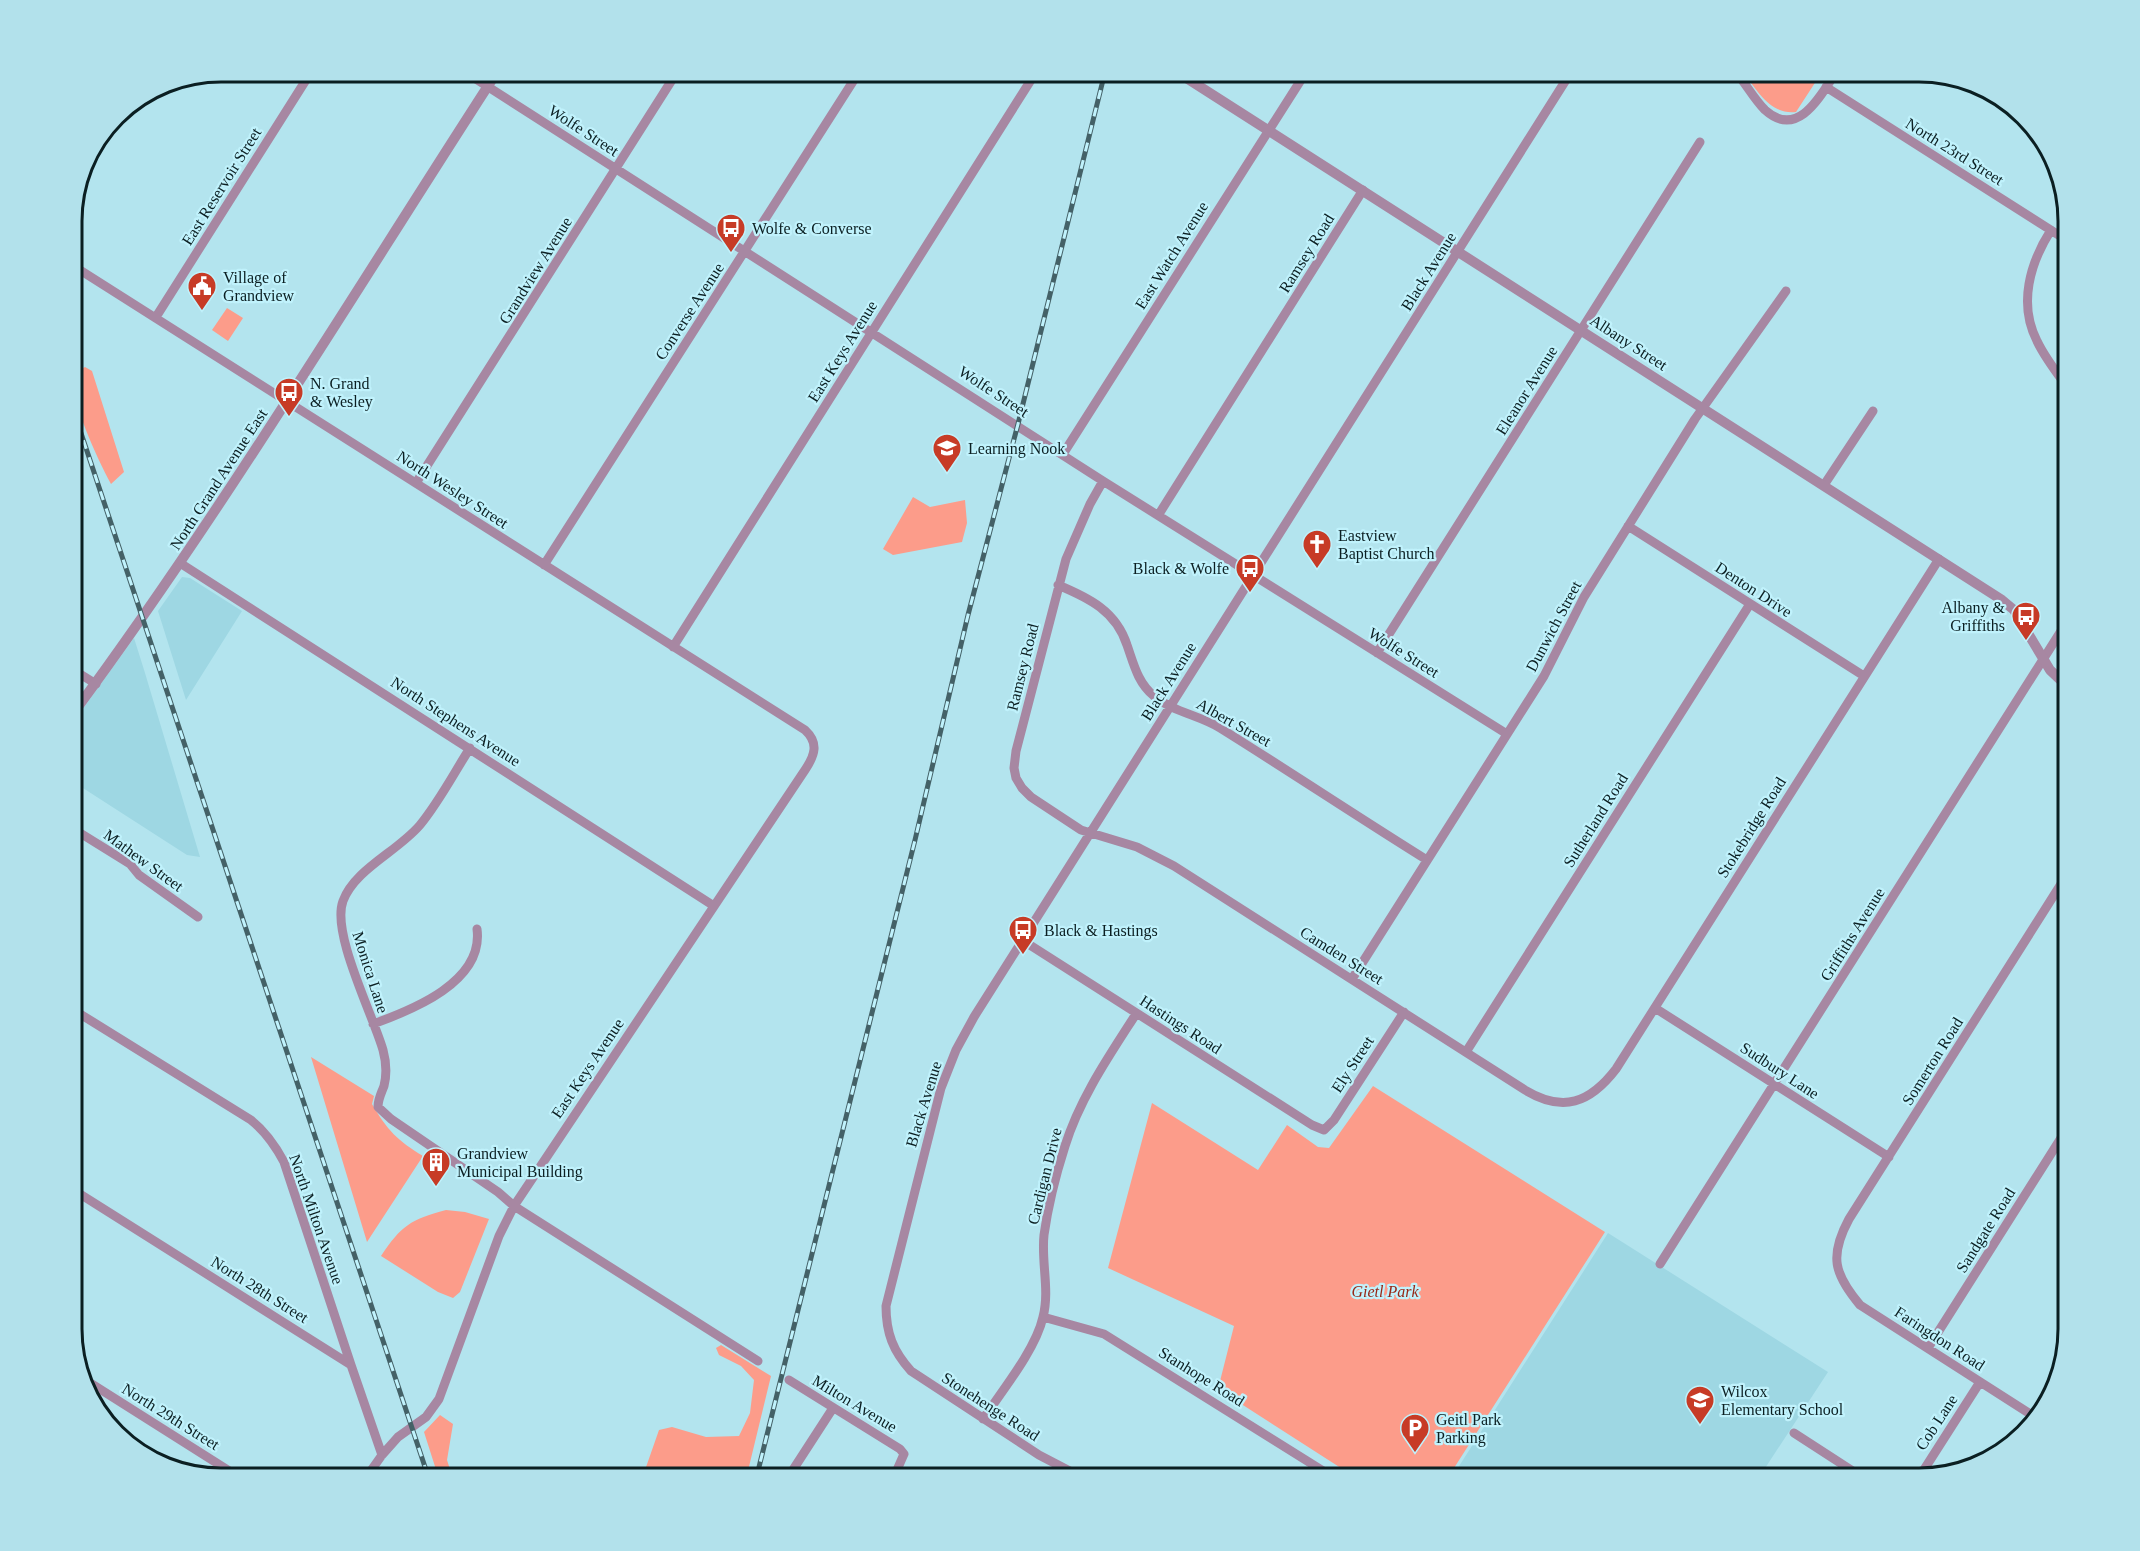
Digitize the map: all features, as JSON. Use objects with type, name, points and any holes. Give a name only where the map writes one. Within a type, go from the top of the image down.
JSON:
[{"type":"street","name":"Albany Street","points":[[1193,82],[2014,609],[2050,670],[2058,678]]},
{"type":"street","name":"East Watch Avenue","points":[[1063,454],[1299,82]]},
{"type":"street","name":"Black Avenue","points":[[892,1345],[888,1332],[886,1306],[941,1088],[956,1050],[1089,833],[1565,82]]},
{"type":"street","points":[[1744,82],[1766,110],[1783,118],[1793,119],[1804,115],[1813,107],[1829,82]]},
{"type":"street","name":"East Reservoir Street","points":[[156,317],[304,83]]},
{"type":"street","name":"Wolfe Street","points":[[483,83],[1103,481],[1507,734]]},
{"type":"street","name":"North Grand Avenue East","points":[[83,701],[180,563],[288,401],[490,83]]},
{"type":"street","name":"Grandview Avenue","points":[[416,483],[670,83]]},
{"type":"street","name":"Converse Avenue","points":[[544,565],[852,83]]},
{"type":"street","name":"East Keys Avenue","points":[[673,647],[1029,83]]},
{"type":"street","name":"North 23rd Street","points":[[1826,87],[2058,235]]},
{"type":"street","name":"Eleanor Avenue","points":[[1377,653],[1700,142]]},
{"type":"street","name":"Ramsey Road","points":[[1158,514],[1363,190]]},
{"type":"street","points":[[2051,230],[2036,258],[2031,274],[2028,307],[2036,341],[2058,373]]},
{"type":"street","name":"North Wesley Street","points":[[83,272],[805,730],[813,741]]},
{"type":"street","name":"Dunwich Street","points":[[1352,979],[1544,676],[1584,597],[1628,526],[1703,408],[1786,291]]},
{"type":"street","points":[[1824,485],[1873,411]]},
{"type":"street","name":"Ramsey Road","points":[[1089,833],[1031,797],[1022,788],[1014,768],[1016,751],[1058,585],[1077,530],[1103,481]]},
{"type":"street","name":"Denton Drive","points":[[1628,526],[1864,676]]},
{"type":"street","name":"Stokebridge Road","points":[[1578,1105],[1608,1080],[1939,559]]},
{"type":"street","name":"North Stephens Avenue","points":[[180,563],[714,906]]},
{"type":"street","name":"Albert Street","points":[[1058,585],[1092,601],[1111,616],[1127,644],[1138,678],[1154,696],[1170,706],[1217,726],[1427,860]]},
{"type":"street","name":"Sutherland Road","points":[[1466,1052],[1750,604]]},
{"type":"street","name":"Griffiths Avenue","points":[[1660,1264],[2058,636]]},
{"type":"street","points":[[83,676],[96,684]]},
{"type":"street","name":"East Keys Avenue","points":[[373,1468],[398,1437],[426,1417],[439,1399],[499,1236],[514,1206],[811,762],[814,753],[813,741]]},
{"type":"street","name":"Monica Lane","points":[[470,748],[422,823],[406,840],[362,874],[346,894],[342,904],[341,928],[383,1050],[386,1072],[384,1086],[378,1098],[378,1107],[391,1119],[498,1192],[514,1206]]},
{"type":"street","name":"Camden Street","points":[[1089,833],[1121,841],[1151,853],[1539,1098],[1550,1102],[1578,1105]]},
{"type":"street","name":"Mathew Street","points":[[83,835],[130,864],[139,875],[198,917]]},
{"type":"street","name":"Somerton Road","points":[[1833,1272],[1844,1229],[2058,889]]},
{"type":"street","points":[[373,1024],[416,1008],[445,990],[466,967],[478,941],[477,929]]},
{"type":"street","name":"Hastings Road","points":[[1022,940],[1312,1125],[1324,1130]]},
{"type":"street","name":"Sudbury Lane","points":[[1655,1008],[1889,1157]]},
{"type":"street","name":"Ely Street","points":[[1324,1130],[1334,1120],[1404,1012]]},
{"type":"street","name":"Cardigan Drive","points":[[983,1419],[1031,1345],[1043,1317],[1046,1300],[1044,1236],[1064,1148],[1073,1121],[1136,1014]]},
{"type":"street","name":"North Milton Avenue","points":[[83,1016],[262,1128],[284,1161],[351,1365]]},
{"type":"street","name":"Sandgate Road","points":[[1928,1348],[2058,1143]]},
{"type":"street","name":"North 28th Street","points":[[83,1196],[351,1365]]},
{"type":"street","points":[[514,1206],[758,1361]]},
{"type":"street","name":"Faringdon Road","points":[[1833,1272],[1860,1305],[2029,1413]]},
{"type":"street","name":"Stanhope Road","points":[[1043,1317],[1104,1334],[1317,1468]]},
{"type":"street","name":"Stonehenge Road","points":[[892,1345],[899,1358],[911,1371],[1039,1455],[1064,1468]]},
{"type":"street","points":[[351,1365],[382,1455]]},
{"type":"street","name":"Milton Avenue","points":[[789,1380],[894,1443],[904,1454],[898,1468]]},
{"type":"street","name":"Cob Lane","points":[[1925,1468],[1980,1382]]},
{"type":"street","name":"North 29th Street","points":[[94,1385],[225,1468]]},
{"type":"street","points":[[794,1468],[833,1408]]},
{"type":"street","points":[[1794,1433],[1847,1468]]},
{"type":"shaded area","points":[[182,577],[190,578],[242,611],[186,700],[158,611]]},
{"type":"shaded area","points":[[134,638],[200,857],[187,855],[83,788],[83,709]]},
{"type":"shaded area","points":[[1608,1233],[1828,1372],[1765,1468],[1458,1468]]},
{"type":"green space","points":[[1751,82],[1815,82],[1796,112],[1779,110],[1759,93]]},
{"type":"green space","points":[[227,308],[243,318],[228,341],[212,330]]},
{"type":"green space","points":[[83,368],[92,371],[124,472],[111,484],[83,422]]},
{"type":"green space","points":[[913,497],[930,507],[965,500],[967,523],[962,542],[893,555],[883,549]]},
{"type":"green space","points":[[311,1057],[374,1096],[372,1104],[388,1128],[400,1140],[423,1156],[367,1242]]},
{"type":"green space","name":"Gietl Park","points":[[1373,1086],[1605,1232],[1454,1468],[1341,1468],[1218,1389],[1234,1326],[1108,1268],[1152,1103],[1258,1170],[1287,1125],[1318,1147],[1329,1148]]},
{"type":"green space","points":[[446,1210],[465,1212],[489,1219],[460,1292],[453,1298],[438,1292],[381,1256],[401,1230],[408,1225]]},
{"type":"green space","points":[[721,1345],[771,1376],[749,1468],[646,1468],[659,1430],[672,1427],[706,1437],[739,1436],[750,1413],[754,1380],[741,1366],[719,1355],[716,1348]]},
{"type":"green space","points":[[440,1415],[453,1424],[447,1460],[450,1468],[435,1468],[424,1432]]},
{"type":"railway","points":[[759,1468],[915,840],[968,615],[1102,82]]},
{"type":"railway","points":[[83,439],[425,1468]]},
{"type":"place","name":"Wolfe & Converse","points":[[731,254]]},
{"type":"place","name":"Village of Grandview","points":[[202,312]]},
{"type":"place","name":"N. Grand & Wesley","points":[[289,418]]},
{"type":"place","name":"Learning Nook","points":[[947,474]]},
{"type":"place","name":"Eastview Baptist Church","points":[[1317,570]]},
{"type":"place","name":"Black & Wolfe","points":[[1250,594]]},
{"type":"place","name":"Albany & Griffiths","points":[[2026,642]]},
{"type":"place","name":"Black & Hastings","points":[[1023,956]]},
{"type":"place","name":"Grandview Municipal Building","points":[[436,1188]]},
{"type":"place","name":"Wilcox Elementary School","points":[[1700,1426]]},
{"type":"place","name":"Geitl Park Parking","points":[[1415,1454]]}]
